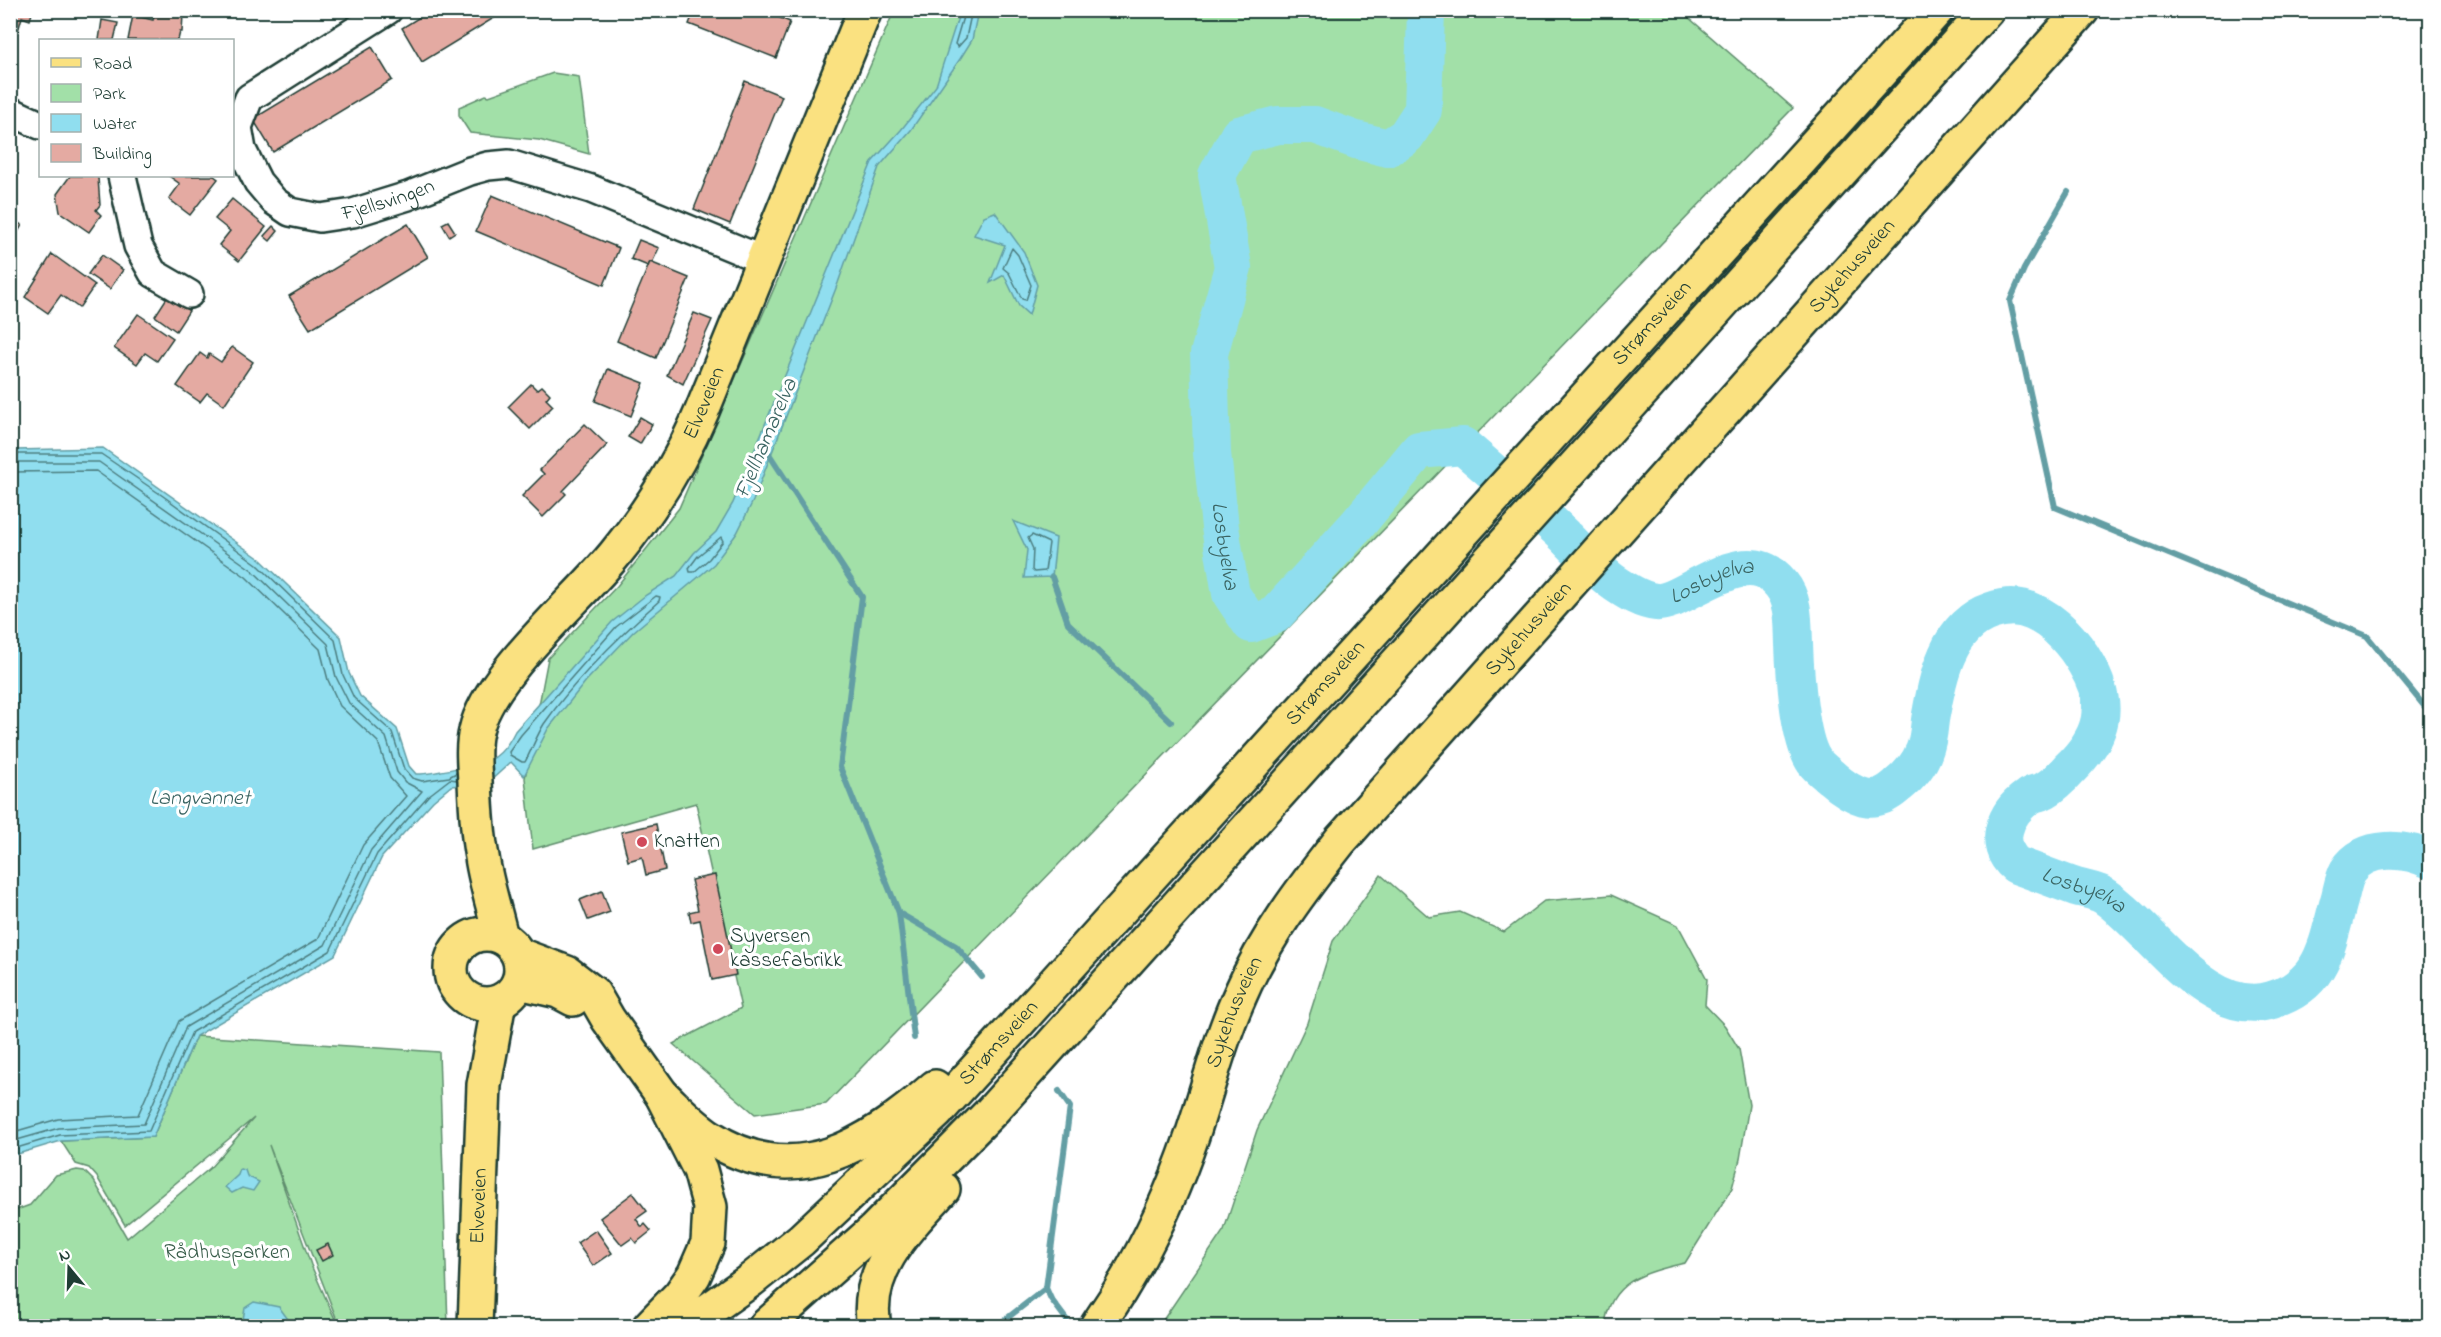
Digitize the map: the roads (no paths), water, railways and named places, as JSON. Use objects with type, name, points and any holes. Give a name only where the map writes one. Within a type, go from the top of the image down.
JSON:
[{"type":"main road","name":"Strømsveien","points":[[686,1326],[801,1240],[938,1112],[1937,10]]},
{"type":"main road","name":"Strømsveien","points":[[766,1326],[874,1230],[991,1112],[1987,10]]},
{"type":"main road","name":"Sykehusveien","points":[[1097,1326],[1139,1262],[1155,1229],[1182,1163],[1232,1014],[1254,967],[1299,894],[1340,842],[2082,10]]},
{"type":"main road","name":"Elveveien","points":[[475,1326],[484,1085],[510,969],[482,858],[474,752],[477,726],[494,693],[525,652],[614,555],[645,515],[671,474],[702,411],[858,13]]},
{"type":"main road","points":[[874,1326],[872,1305],[874,1291],[889,1253],[938,1194],[1112,1006],[1284,814],[1423,635]]},
{"type":"main road","points":[[662,1095],[708,1136],[738,1153],[756,1158],[796,1163],[816,1160],[842,1151],[872,1136],[954,1071],[1024,994],[1307,705]]},
{"type":"main road","name":"Elveveien","points":[[482,858],[468,938],[454,953],[450,972],[458,991],[466,998],[484,1085]]},
{"type":"main road","points":[[468,938],[490,933],[510,969],[558,991],[608,1019],[662,1095],[700,1170],[708,1191],[710,1227],[705,1251],[694,1275],[680,1295],[650,1326]]},
{"type":"main road","points":[[466,998],[482,1004],[510,969]]},
{"type":"street","name":"Fjellsvingen","points":[[388,10],[249,99],[238,127],[242,150],[258,182],[274,201],[290,212],[320,218],[353,213],[408,196],[470,171],[509,164],[591,189],[763,260]]},
{"type":"street","points":[[10,111],[39,125]]},
{"type":"street","points":[[122,177],[138,246],[153,273],[189,294]]},
{"type":"water","name":"Langvannet","points":[[960,11],[978,11],[972,40],[911,130],[879,167],[838,283],[753,501],[737,533],[714,564],[633,632],[586,681],[548,729],[524,776],[511,762],[489,782],[451,786],[433,801],[382,857],[335,955],[196,1036],[153,1137],[61,1141],[11,1156],[10,447],[15,450],[103,448],[260,559],[341,637],[349,673],[360,696],[397,729],[409,766],[416,774],[456,768],[495,757],[506,746],[515,731],[612,622],[646,595],[676,576],[694,553],[716,532],[733,503],[872,162],[936,86]]},
{"type":"water","points":[[995,212],[1024,252],[1037,285],[1029,315],[1019,306],[1004,275],[990,283],[1005,245],[974,235],[984,216]]},
{"type":"water","points":[[1013,521],[1056,538],[1052,577],[1024,578],[1027,550]]},
{"type":"water","points":[[240,1169],[245,1170],[247,1176],[259,1182],[253,1191],[242,1188],[232,1193],[225,1187],[238,1175]]},
{"type":"water","points":[[254,1302],[279,1307],[293,1326],[242,1326],[245,1308]]},
{"type":"waterway","name":"Losbyelva","points":[[1426,10],[1423,110],[1406,136],[1388,148],[1356,140],[1315,125],[1278,125],[1239,135],[1217,175],[1233,267],[1209,354],[1212,453],[1220,527],[1231,594],[1251,624],[1275,615],[1357,525],[1419,450],[1463,446],[1550,522],[1602,573],[1640,598],[1656,602],[1665,601],[1714,578],[1742,568],[1769,573],[1786,591],[1791,605],[1801,722],[1809,751],[1822,770],[1843,787],[1860,796],[1874,798],[1887,794],[1906,778],[1919,761],[1926,744],[1936,689],[1946,656],[1963,629],[1976,618],[2007,607],[2028,610],[2049,621],[2076,649],[2094,679],[2099,693],[2100,720],[2090,745],[2064,775],[2048,788],[2028,797],[2013,811],[2004,829],[2003,838],[2009,857],[2016,865],[2106,897],[2124,911],[2182,968],[2203,985],[2225,997],[2248,1003],[2272,1000],[2290,993],[2303,983],[2321,959],[2327,945],[2345,877],[2355,862],[2375,852],[2386,851],[2409,853],[2430,860]]},
{"type":"waterway","points":[[2068,192],[2024,269],[2010,301],[2055,507],[2367,636],[2430,713]]},
{"type":"waterway","name":"Fjellhamarelva","points":[[767,451],[862,597],[840,767],[899,913],[914,1038]]},
{"type":"waterway","points":[[1052,577],[1068,623],[1171,722]]},
{"type":"waterway","points":[[899,913],[956,946],[982,977]]},
{"type":"waterway","points":[[997,1326],[1046,1288],[1070,1107],[1059,1091]]},
{"type":"waterway","points":[[1046,1288],[1051,1299],[1069,1323]]},
{"type":"place","name":"Knatten","points":[[642,842]]},
{"type":"place","name":"Syversen kassefabrikk","points":[[718,949]]},
{"type":"park label","name":"Rådhusparken","points":[[227,1253]]}]
